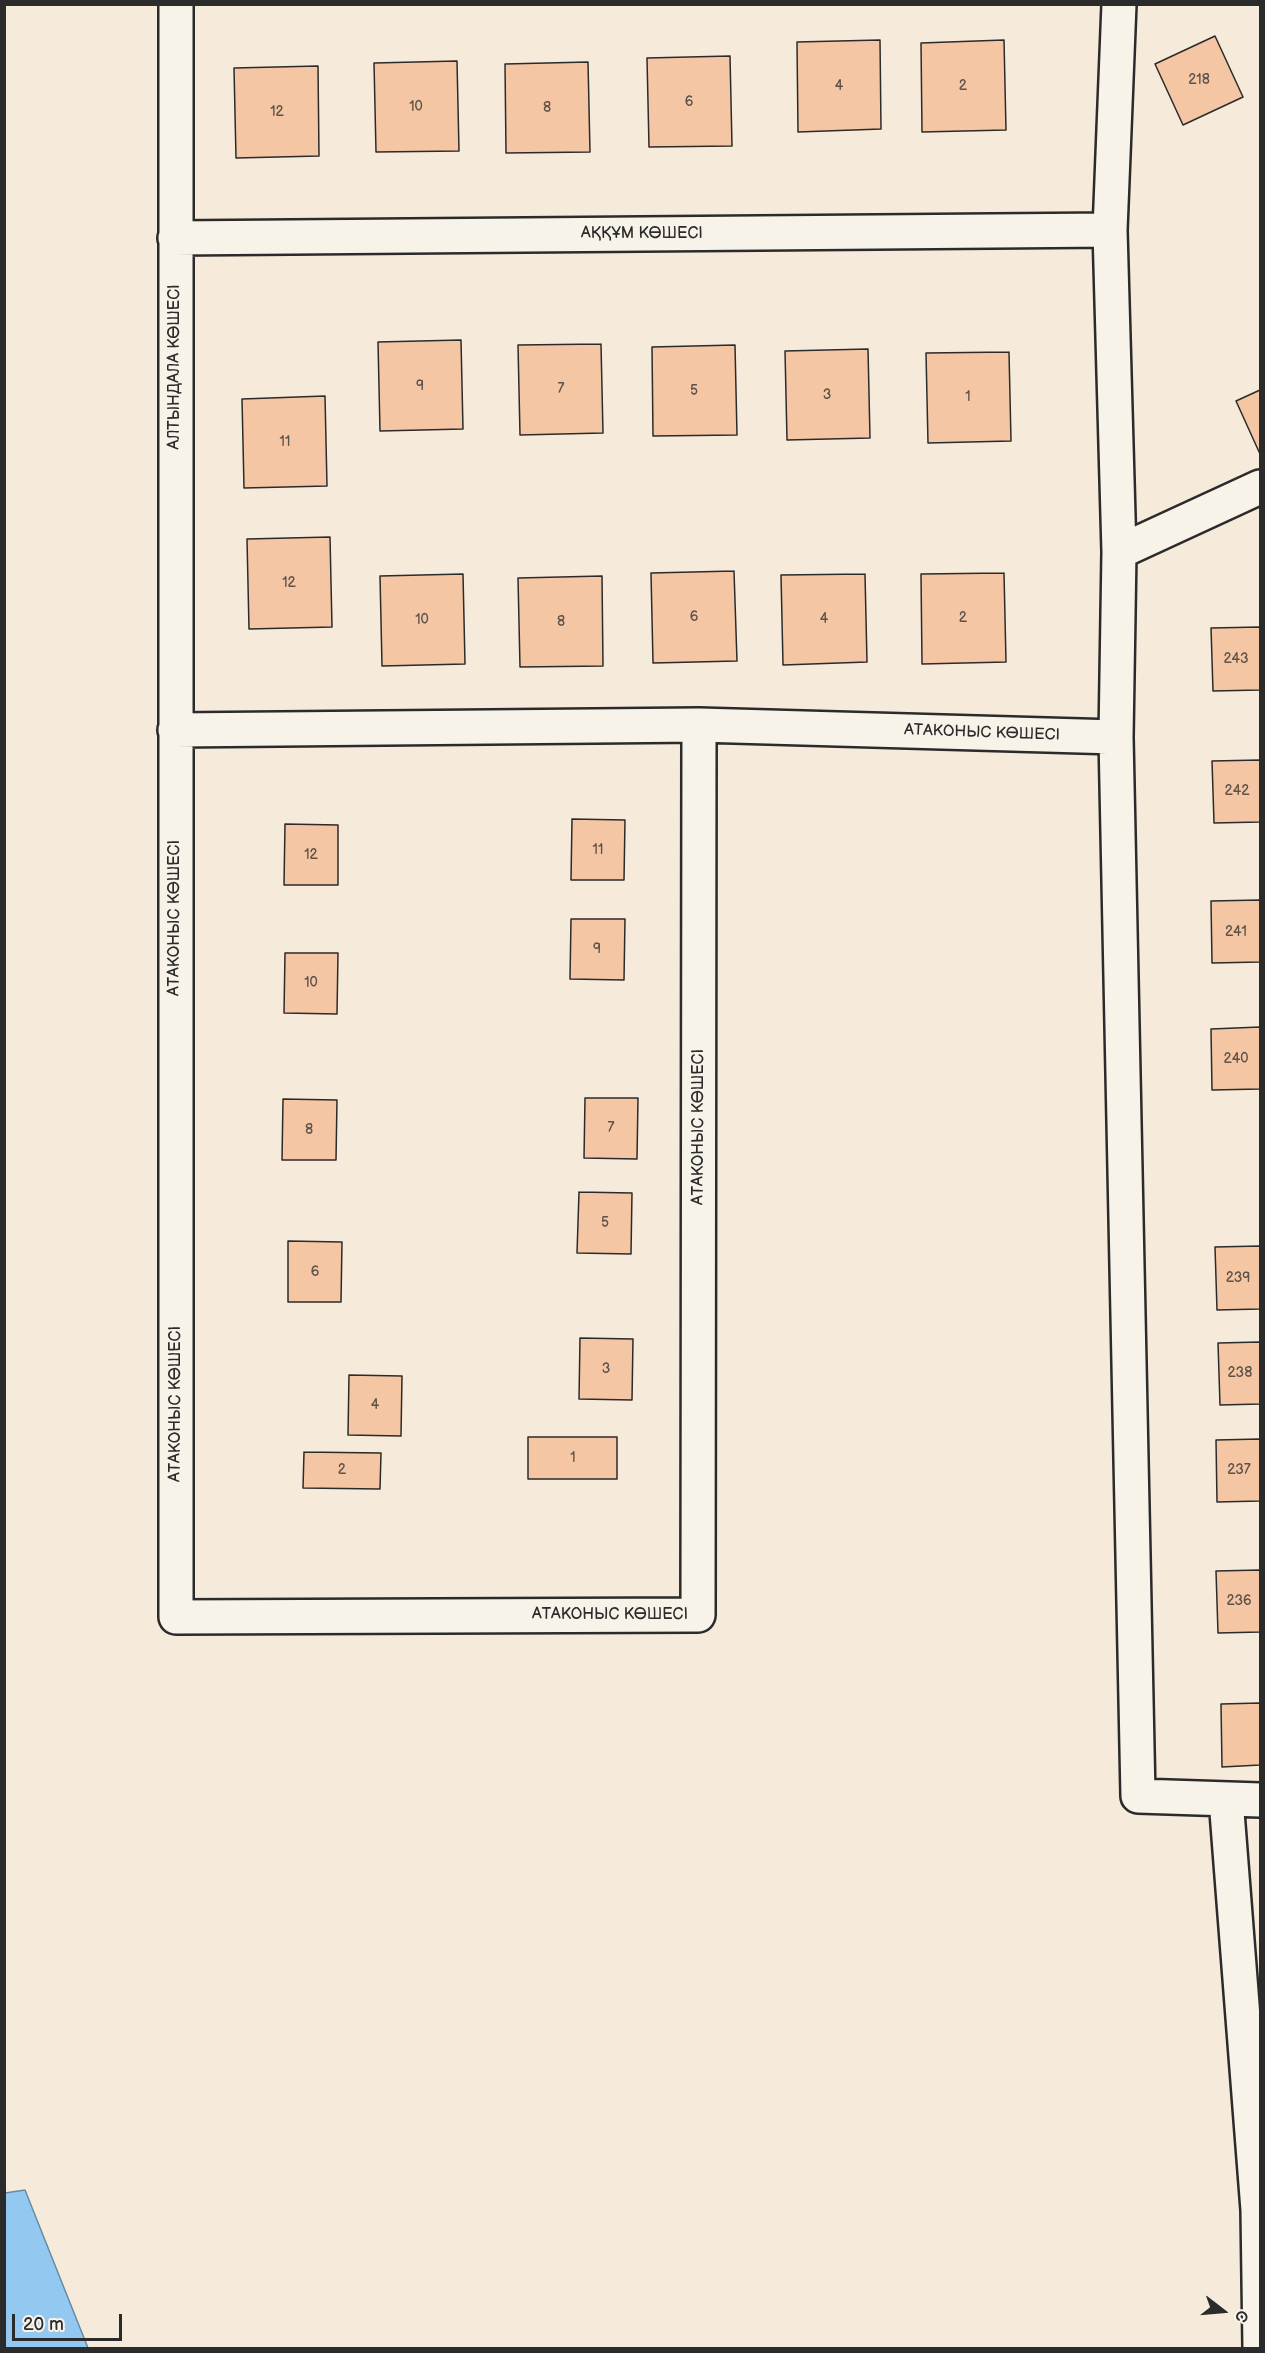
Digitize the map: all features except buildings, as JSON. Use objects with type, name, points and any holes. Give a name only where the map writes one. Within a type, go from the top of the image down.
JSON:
[{"type":"street","name":"АЛТЫНДАЛА КӨШЕСІ","points":[[176,4],[176,730]]},
{"type":"street","points":[[1119,4],[1110,230],[1119,552],[1116,737],[1138,1796],[1260,1800]]},
{"type":"street","name":"АҚҚҰМ КӨШЕСІ","points":[[175,238],[1110,230]]},
{"type":"street","points":[[1119,552],[1260,488]]},
{"type":"street","points":[[176,730],[699,725]]},
{"type":"street","name":"АТАКОНЫС КӨШЕСІ","points":[[176,730],[176,1617],[698,1615],[699,725],[1116,737]]},
{"type":"street","points":[[1226,1799],[1258,2210],[1260,2349]]},
{"type":"water","points":[[25,2190],[88,2348],[5,2348],[5,2193]]}]
